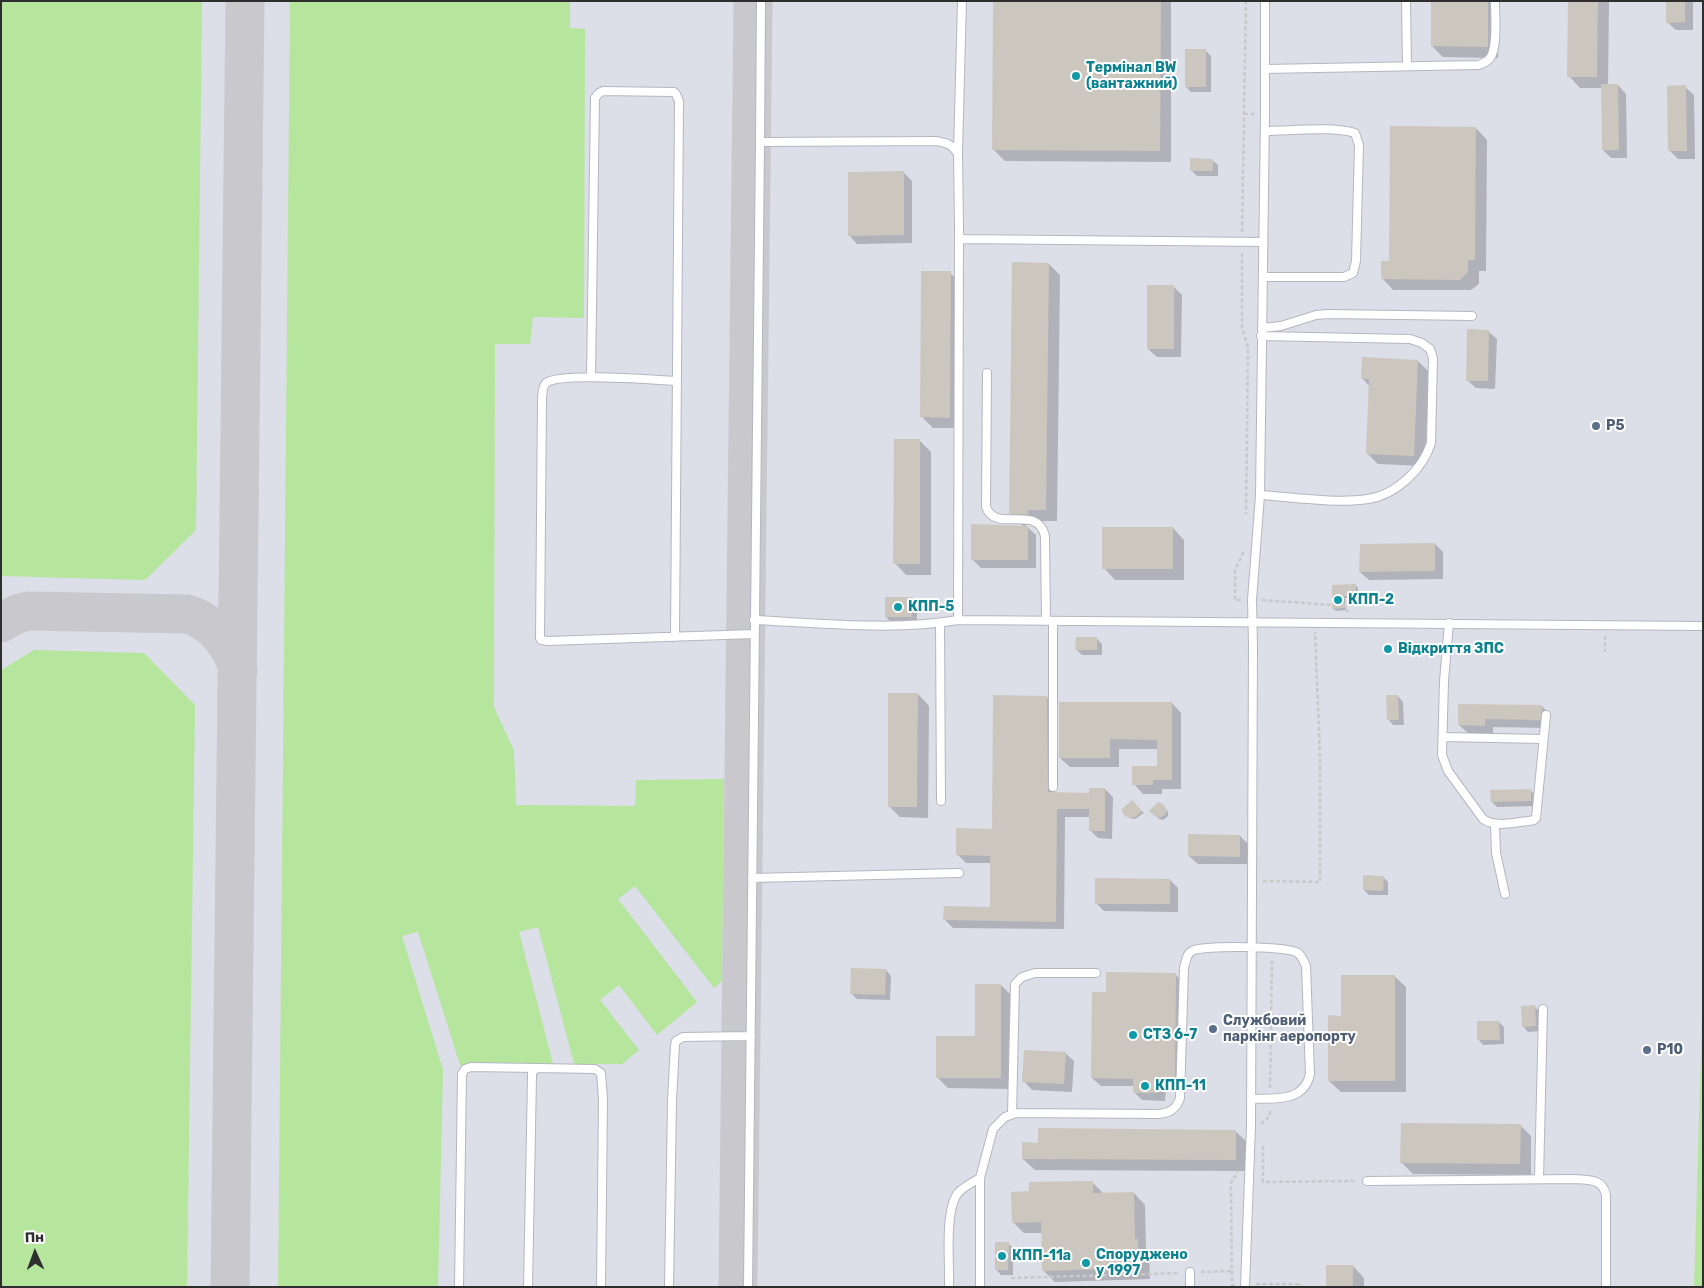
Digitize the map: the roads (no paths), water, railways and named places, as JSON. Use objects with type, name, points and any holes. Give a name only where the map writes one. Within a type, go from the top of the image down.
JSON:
[{"type":"lane","points":[[748,1287],[761,1]]},
{"type":"lane","points":[[958,620],[958,154],[962,1]]},
{"type":"lane","points":[[1245,1287],[1251,1126],[1252,600],[1260,495],[1265,1]]},
{"type":"lane","points":[[1406,1],[1406,66]]},
{"type":"lane","points":[[1265,69],[1479,64],[1487,61],[1492,55],[1495,44],[1495,1]]},
{"type":"lane","points":[[591,378],[595,98],[603,91],[670,92],[676,94],[679,100],[675,637]]},
{"type":"lane","points":[[1263,277],[1344,277],[1353,273],[1356,262],[1358,155],[1358,138],[1355,133],[1336,130],[1265,131]]},
{"type":"lane","points":[[760,142],[936,140],[953,146],[958,154]]},
{"type":"lane","points":[[959,239],[1263,242]]},
{"type":"lane","points":[[1261,332],[1316,315],[1328,314],[1472,316]]},
{"type":"lane","points":[[1260,495],[1345,500],[1369,499],[1382,495],[1410,476],[1427,455],[1430,442],[1432,358],[1430,349],[1422,343],[1410,339],[1261,332]]},
{"type":"lane","points":[[987,373],[986,507],[989,513],[995,517],[1032,520],[1040,525],[1045,536],[1050,621],[1053,787]]},
{"type":"lane","points":[[677,381],[591,378],[559,379],[548,381],[544,385],[540,638],[548,642],[754,634]]},
{"type":"lane","points":[[754,620],[885,625],[940,623],[958,620],[1703,626]]},
{"type":"lane","points":[[940,623],[941,802]]},
{"type":"lane","points":[[1448,623],[1442,755],[1448,771],[1483,819],[1488,823],[1529,821],[1536,818],[1546,715]]},
{"type":"lane","points":[[1442,737],[1543,739]]},
{"type":"lane","points":[[1495,824],[1496,853],[1505,894]]},
{"type":"lane","points":[[752,878],[959,873]]},
{"type":"lane","points":[[980,1287],[980,1178],[994,1129],[1005,1117],[1028,1112],[1158,1114],[1168,1113],[1172,1110],[1179,1103],[1180,1098],[1184,968],[1186,958],[1191,952],[1196,950],[1272,948],[1293,951],[1299,953],[1306,966],[1310,1074],[1305,1088],[1299,1093],[1290,1096],[1251,1099]]},
{"type":"lane","points":[[1012,1114],[1015,984],[1022,977],[1035,973],[1096,973]]},
{"type":"lane","points":[[1539,1179],[1544,1009]]},
{"type":"lane","points":[[669,1287],[672,1100],[676,1041],[683,1037],[750,1036]]},
{"type":"lane","points":[[459,1287],[462,1074],[465,1069],[471,1067],[595,1069],[601,1073],[603,1099],[601,1287]]},
{"type":"lane","points":[[528,1287],[532,1072],[537,1068]]},
{"type":"lane","points":[[950,1287],[951,1208],[957,1194],[980,1178]]},
{"type":"lane","points":[[1367,1181],[1539,1179],[1594,1181],[1602,1184],[1605,1189],[1606,1287]]},
{"type":"lane","points":[[1190,1272],[1190,1287]]},
{"type":"place","name":"Термінал BW (вантажний)","points":[[1076,76]]},
{"type":"place","name":"P5","points":[[1596,426]]},
{"type":"place","name":"КПП-2","points":[[1338,600]]},
{"type":"place","name":"КПП-5","points":[[898,607]]},
{"type":"place","name":"Відкриття ЗПС","points":[[1388,649]]},
{"type":"place","name":"Службовий паркінг аеропорту","points":[[1213,1029]]},
{"type":"place","name":"СТЗ 6-7","points":[[1133,1035]]},
{"type":"place","name":"P10","points":[[1647,1050]]},
{"type":"place","name":"КПП-11","points":[[1145,1086]]},
{"type":"place","name":"КПП-11а","points":[[1002,1256]]},
{"type":"place","name":"Споруджено у 1997","points":[[1086,1263]]}]
